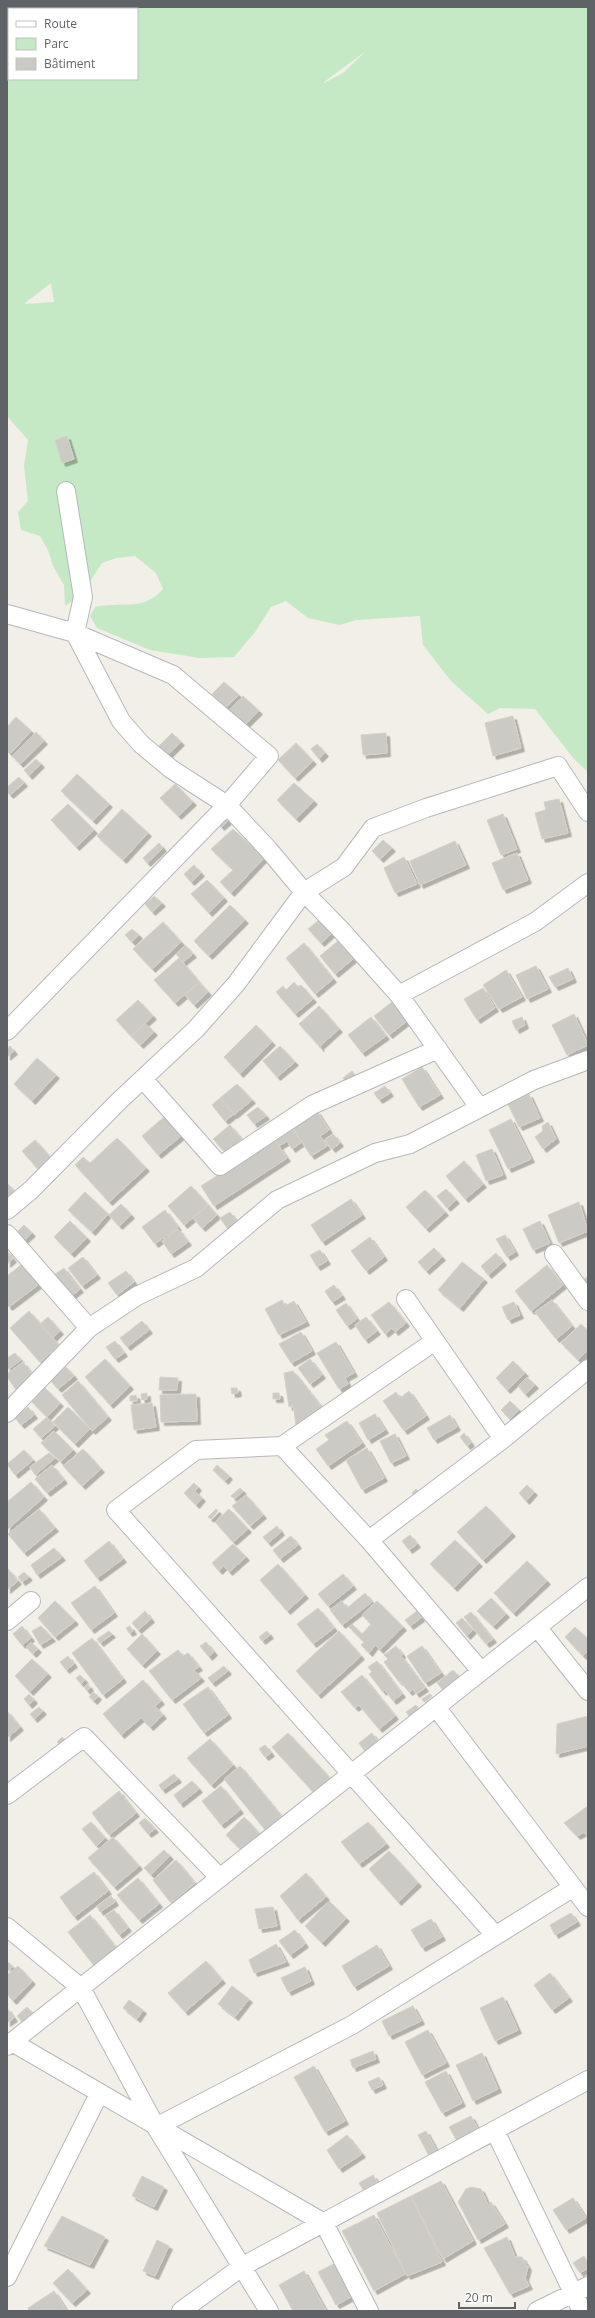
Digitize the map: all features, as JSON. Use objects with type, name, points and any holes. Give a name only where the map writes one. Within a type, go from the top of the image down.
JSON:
[{"type":"street","points":[[66,491],[83,597],[75,633],[121,721],[141,744],[171,769],[227,805],[268,849],[304,892],[341,930],[399,995],[479,1107]]},
{"type":"street","points":[[7,614],[75,633],[173,675],[269,756],[227,805],[7,1032]]},
{"type":"street","points":[[7,1210],[31,1190],[143,1079],[196,1029],[236,984],[304,892],[344,867],[373,828],[426,808],[558,766],[588,812]]},
{"type":"street","points":[[399,995],[535,922],[588,883]]},
{"type":"street","points":[[143,1079],[220,1166],[312,1105],[438,1049]]},
{"type":"street","points":[[7,1413],[89,1328],[137,1296],[196,1268],[277,1200],[375,1153],[410,1144],[479,1107],[534,1080],[588,1060]]},
{"type":"street","points":[[7,1234],[89,1328]]},
{"type":"street","points":[[554,1254],[588,1301]]},
{"type":"street","points":[[406,1299],[503,1439]]},
{"type":"street","points":[[435,1341],[282,1446],[196,1450],[116,1510],[495,1936]]},
{"type":"street","points":[[369,1540],[503,1439],[588,1369]]},
{"type":"street","points":[[282,1446],[369,1540],[481,1671]]},
{"type":"street","points":[[369,2311],[324,2223],[9,2044],[588,1587]]},
{"type":"street","points":[[7,1621],[31,1601]]},
{"type":"street","points":[[537,1627],[588,1691]]},
{"type":"street","points":[[436,1707],[572,1888],[588,1907]]},
{"type":"street","points":[[7,1795],[84,1737],[220,1878]]},
{"type":"street","points":[[156,2127],[352,2025],[572,1888]]},
{"type":"street","points":[[7,1926],[81,1988],[156,2127],[243,2266],[269,2311]]},
{"type":"street","points":[[181,2311],[243,2266],[588,2080]]},
{"type":"street","points":[[7,2277],[98,2094]]},
{"type":"street","points":[[495,2131],[581,2289],[582,2311]]},
{"type":"street","points":[[537,2311],[581,2289]]},
{"type":"green space","points":[[7,7],[588,7],[588,772],[574,759],[535,709],[500,708],[488,714],[451,681],[423,645],[420,616],[356,620],[340,625],[308,618],[286,601],[271,607],[255,632],[234,657],[200,658],[150,650],[97,628],[90,616],[95,607],[148,601],[163,589],[156,573],[135,556],[116,558],[102,563],[82,594],[65,606],[64,585],[53,566],[48,550],[40,536],[21,530],[18,512],[28,501],[24,466],[28,440],[7,416]],"holes":[[[366,51],[343,73],[324,83],[324,82]],[[51,283],[54,302],[25,304],[25,303]]]},
{"type":"building","points":[[67,436],[74,459],[62,463],[55,440]]},
{"type":"building","points":[[224,682],[239,695],[226,707],[212,694]]},
{"type":"building","points":[[243,696],[259,711],[244,726],[228,711]]},
{"type":"building","points":[[513,716],[521,748],[493,756],[485,723]]},
{"type":"building","points":[[16,717],[31,731],[10,754],[7,751],[7,727]]},
{"type":"building","points":[[36,732],[44,741],[20,764],[12,756]]},
{"type":"building","points":[[172,733],[181,742],[165,758],[156,749]]},
{"type":"building","points":[[386,733],[387,753],[363,755],[361,735]]},
{"type":"building","points":[[296,743],[313,761],[295,778],[278,760]]},
{"type":"building","points":[[317,744],[325,753],[319,759],[311,749]]},
{"type":"building","points":[[36,759],[41,764],[29,776],[24,770]]},
{"type":"building","points":[[77,774],[109,804],[93,821],[61,791]]},
{"type":"building","points":[[19,777],[24,783],[10,795],[7,792],[7,787]]},
{"type":"building","points":[[294,783],[314,801],[296,819],[277,800]]},
{"type":"building","points":[[175,784],[193,802],[178,816],[160,798]]},
{"type":"building","points":[[559,799],[568,833],[542,839],[535,813],[546,810],[544,802]]},
{"type":"building","points":[[68,804],[94,830],[76,847],[51,820]]},
{"type":"building","points":[[122,809],[148,833],[123,860],[97,836]]},
{"type":"building","points":[[503,814],[517,849],[501,855],[487,820]]},
{"type":"building","points":[[223,815],[228,821],[221,827],[216,821]]},
{"type":"building","points":[[233,829],[264,858],[231,893],[220,882],[233,870],[211,849]]},
{"type":"building","points":[[383,840],[392,848],[380,859],[372,851]]},
{"type":"building","points":[[455,841],[466,865],[420,885],[410,861]]},
{"type":"building","points":[[159,843],[163,848],[147,863],[143,858]]},
{"type":"building","points":[[517,853],[528,880],[503,890],[492,863]]},
{"type":"building","points":[[404,857],[417,884],[395,893],[384,868]]},
{"type":"building","points":[[194,865],[201,873],[191,882],[184,874]]},
{"type":"building","points":[[207,880],[224,898],[209,913],[191,894]]},
{"type":"building","points":[[154,896],[162,903],[152,912],[145,904]]},
{"type":"building","points":[[230,905],[245,920],[209,956],[194,941]]},
{"type":"building","points":[[319,920],[331,934],[321,943],[308,929]]},
{"type":"building","points":[[163,922],[181,942],[152,969],[133,949]]},
{"type":"building","points":[[132,929],[139,935],[132,942],[125,935]]},
{"type":"building","points":[[338,941],[353,959],[335,974],[320,956]]},
{"type":"building","points":[[304,943],[333,979],[315,994],[286,958]]},
{"type":"building","points":[[185,945],[193,954],[183,962],[176,954]]},
{"type":"building","points":[[179,958],[199,982],[175,1003],[154,980]]},
{"type":"building","points":[[536,966],[548,989],[527,999],[516,975]]},
{"type":"building","points":[[568,968],[573,979],[555,987],[549,977]]},
{"type":"building","points":[[506,970],[522,997],[499,1009],[483,985]]},
{"type":"building","points":[[199,982],[208,992],[194,1005],[185,995]]},
{"type":"building","points":[[294,982],[298,987],[301,985],[313,999],[295,1014],[276,992],[283,986],[286,990]]},
{"type":"building","points":[[483,988],[495,1008],[477,1020],[464,999]]},
{"type":"building","points":[[138,1000],[153,1016],[131,1036],[116,1020]]},
{"type":"building","points":[[392,1002],[407,1021],[389,1035],[374,1016]]},
{"type":"building","points":[[319,1006],[339,1029],[320,1046],[299,1024]]},
{"type":"building","points":[[574,1014],[588,1045],[567,1055],[552,1025]]},
{"type":"building","points":[[371,1017],[386,1036],[362,1053],[348,1035]]},
{"type":"building","points":[[522,1017],[525,1025],[516,1030],[512,1021]]},
{"type":"building","points":[[145,1023],[154,1032],[140,1045],[131,1036]]},
{"type":"building","points":[[256,1025],[272,1042],[240,1074],[224,1057]]},
{"type":"building","points":[[10,1046],[14,1051],[7,1057],[7,1049]]},
{"type":"building","points":[[280,1046],[295,1062],[277,1077],[263,1061]]},
{"type":"building","points":[[37,1058],[56,1075],[32,1101],[14,1084]]},
{"type":"building","points":[[422,1067],[440,1095],[419,1107],[402,1079]]},
{"type":"building","points":[[352,1071],[358,1079],[349,1086],[343,1078]]},
{"type":"building","points":[[237,1084],[252,1100],[234,1115],[220,1098]]},
{"type":"building","points":[[385,1086],[390,1093],[379,1100],[374,1093]]},
{"type":"building","points":[[529,1094],[540,1118],[519,1127],[508,1104]]},
{"type":"building","points":[[220,1098],[234,1114],[225,1121],[212,1105]]},
{"type":"building","points":[[258,1107],[266,1116],[254,1124],[247,1115]]},
{"type":"building","points":[[317,1111],[329,1130],[320,1136],[327,1146],[311,1156],[292,1127]]},
{"type":"building","points":[[164,1117],[181,1136],[158,1155],[142,1136]]},
{"type":"building","points":[[511,1119],[531,1159],[508,1169],[489,1130]]},
{"type":"building","points":[[548,1122],[556,1139],[543,1149],[535,1137],[543,1131],[542,1126]]},
{"type":"building","points":[[289,1124],[302,1142],[292,1149],[287,1141],[279,1146],[272,1135]]},
{"type":"building","points":[[230,1125],[244,1142],[227,1155],[213,1139]]},
{"type":"building","points":[[333,1134],[340,1143],[332,1149],[325,1140]]},
{"type":"building","points":[[117,1138],[146,1168],[109,1202],[75,1165],[83,1157],[90,1163]]},
{"type":"building","points":[[274,1139],[287,1158],[214,1206],[201,1186]]},
{"type":"building","points":[[35,1140],[50,1157],[37,1168],[22,1151]]},
{"type":"building","points":[[492,1149],[503,1175],[486,1181],[476,1155]]},
{"type":"building","points":[[464,1161],[483,1184],[465,1199],[446,1176]]},
{"type":"building","points":[[7,1183],[14,1191],[7,1197]]},
{"type":"building","points":[[191,1186],[208,1205],[184,1225],[168,1206]]},
{"type":"building","points":[[446,1189],[456,1200],[447,1208],[437,1196]]},
{"type":"building","points":[[425,1190],[445,1212],[426,1229],[406,1207]]},
{"type":"building","points":[[85,1192],[108,1214],[92,1232],[68,1210]]},
{"type":"building","points":[[351,1199],[362,1215],[322,1242],[311,1225]]},
{"type":"building","points":[[579,1202],[588,1231],[559,1243],[548,1215]]},
{"type":"building","points":[[121,1204],[131,1215],[119,1226],[109,1215]]},
{"type":"building","points":[[208,1205],[217,1215],[202,1228],[193,1218]]},
{"type":"building","points":[[165,1210],[178,1227],[155,1244],[142,1227]]},
{"type":"building","points":[[230,1212],[237,1222],[228,1229],[220,1218]]},
{"type":"building","points":[[70,1221],[87,1238],[71,1254],[54,1237]]},
{"type":"building","points":[[540,1221],[550,1243],[533,1250],[523,1229]]},
{"type":"building","points":[[24,1225],[32,1233],[23,1241],[16,1233]]},
{"type":"building","points":[[178,1229],[188,1242],[171,1254],[162,1241]]},
{"type":"building","points":[[505,1235],[515,1252],[507,1257],[496,1239]]},
{"type":"building","points":[[370,1237],[384,1257],[366,1271],[351,1251]]},
{"type":"building","points":[[434,1248],[442,1257],[426,1271],[418,1262]]},
{"type":"building","points":[[320,1250],[327,1261],[317,1267],[310,1255]]},
{"type":"building","points":[[7,1251],[13,1259],[7,1264]]},
{"type":"building","points":[[496,1253],[503,1262],[488,1275],[481,1266]]},
{"type":"building","points":[[83,1257],[97,1275],[82,1286],[68,1268]]},
{"type":"building","points":[[462,1262],[484,1279],[460,1308],[438,1290]]},
{"type":"building","points":[[22,1264],[38,1285],[9,1307],[7,1305],[7,1276]]},
{"type":"building","points":[[547,1265],[563,1285],[531,1311],[515,1291]]},
{"type":"building","points":[[64,1268],[80,1289],[70,1297],[54,1275]]},
{"type":"building","points":[[126,1271],[134,1282],[117,1295],[108,1283]]},
{"type":"building","points":[[588,1276],[588,1286],[583,1280]]},
{"type":"building","points":[[334,1285],[342,1296],[332,1302],[325,1291]]},
{"type":"building","points":[[282,1300],[285,1306],[294,1301],[306,1322],[279,1335],[265,1309]]},
{"type":"building","points":[[552,1300],[572,1326],[556,1339],[535,1312]]},
{"type":"building","points":[[389,1302],[406,1323],[395,1332],[392,1328],[385,1334],[371,1315]]},
{"type":"building","points":[[514,1302],[520,1315],[508,1320],[502,1307]]},
{"type":"building","points":[[346,1303],[357,1319],[347,1326],[336,1310]]},
{"type":"building","points":[[29,1311],[59,1345],[40,1362],[10,1328]]},
{"type":"building","points":[[48,1317],[60,1331],[53,1338],[40,1324]]},
{"type":"building","points":[[366,1317],[377,1331],[365,1340],[355,1325]]},
{"type":"building","points":[[142,1321],[149,1330],[127,1347],[120,1338]]},
{"type":"building","points":[[581,1324],[588,1331],[588,1350],[578,1360],[561,1343]]},
{"type":"building","points":[[301,1332],[312,1351],[291,1363],[279,1344]]},
{"type":"building","points":[[115,1341],[124,1353],[115,1359],[106,1347]]},
{"type":"building","points":[[336,1342],[354,1373],[345,1378],[348,1384],[339,1389],[317,1353]]},
{"type":"building","points":[[15,1353],[21,1360],[7,1370],[7,1358]]},
{"type":"building","points":[[105,1359],[130,1386],[110,1405],[85,1377]]},
{"type":"building","points":[[310,1359],[322,1375],[310,1384],[298,1368]]},
{"type":"building","points":[[513,1361],[525,1373],[507,1390],[496,1378]]},
{"type":"building","points":[[23,1362],[37,1381],[19,1394],[7,1377],[7,1374]]},
{"type":"building","points":[[66,1367],[74,1376],[58,1389],[50,1380]]},
{"type":"building","points":[[293,1371],[323,1409],[296,1425],[293,1405],[289,1407],[284,1373]]},
{"type":"building","points":[[160,1377],[178,1378],[177,1390],[159,1390]]},
{"type":"building","points":[[527,1377],[535,1385],[525,1394],[518,1386]]},
{"type":"building","points":[[78,1381],[108,1417],[92,1431],[62,1395]]},
{"type":"building","points":[[45,1388],[60,1403],[47,1417],[32,1402]]},
{"type":"building","points":[[231,1388],[237,1388],[238,1393],[232,1394]]},
{"type":"building","points":[[409,1391],[426,1416],[404,1431],[383,1401],[396,1392],[400,1398]]},
{"type":"building","points":[[147,1393],[147,1399],[142,1400],[141,1394]]},
{"type":"building","points":[[273,1393],[279,1393],[280,1399],[273,1399]]},
{"type":"building","points":[[196,1394],[197,1421],[161,1422],[160,1395]]},
{"type":"building","points":[[136,1395],[137,1401],[130,1401],[130,1396]]},
{"type":"building","points":[[510,1401],[519,1410],[510,1419],[501,1410]]},
{"type":"building","points":[[152,1403],[156,1427],[134,1430],[131,1405]]},
{"type":"building","points":[[28,1407],[34,1415],[21,1425],[15,1418]]},
{"type":"building","points":[[68,1407],[90,1429],[75,1444],[53,1422]]},
{"type":"building","points":[[375,1414],[385,1430],[368,1440],[359,1423]]},
{"type":"building","points":[[450,1415],[457,1427],[434,1440],[427,1428]]},
{"type":"building","points":[[47,1417],[55,1426],[41,1438],[33,1429]]},
{"type":"building","points":[[347,1421],[362,1443],[328,1466],[316,1449],[329,1440],[325,1435]]},
{"type":"building","points":[[54,1431],[73,1450],[61,1462],[41,1443]]},
{"type":"building","points":[[464,1433],[471,1443],[467,1446],[460,1437]]},
{"type":"building","points":[[395,1434],[406,1456],[391,1463],[380,1441]]},
{"type":"building","points":[[367,1448],[384,1478],[362,1490],[346,1460]]},
{"type":"building","points":[[83,1449],[101,1469],[82,1486],[63,1466]]},
{"type":"building","points":[[24,1450],[33,1460],[15,1475],[7,1464]]},
{"type":"building","points":[[49,1453],[55,1458],[35,1475],[30,1467]]},
{"type":"building","points":[[52,1465],[64,1480],[47,1493],[35,1479]]},
{"type":"building","points":[[217,1465],[229,1476],[225,1481],[213,1470]]},
{"type":"building","points":[[31,1482],[44,1497],[7,1530],[7,1502]]},
{"type":"building","points":[[194,1483],[198,1487],[195,1491],[202,1498],[196,1505],[184,1493]]},
{"type":"building","points":[[527,1485],[534,1492],[526,1501],[519,1493]]},
{"type":"building","points":[[240,1488],[243,1491],[235,1499],[231,1496]]},
{"type":"building","points":[[416,1489],[421,1494],[416,1498],[412,1493]]},
{"type":"building","points":[[246,1495],[263,1515],[250,1526],[232,1506]]},
{"type":"building","points":[[486,1506],[512,1533],[483,1560],[457,1532]]},
{"type":"building","points":[[39,1509],[55,1528],[24,1553],[8,1534]]},
{"type":"building","points":[[216,1509],[218,1511],[211,1519],[208,1517]]},
{"type":"building","points":[[229,1509],[248,1529],[233,1542],[215,1522]]},
{"type":"building","points":[[277,1526],[281,1532],[268,1543],[263,1537]]},
{"type":"building","points":[[410,1535],[417,1544],[409,1550],[402,1541]]},
{"type":"building","points":[[291,1536],[298,1545],[280,1559],[273,1550]]},
{"type":"building","points":[[455,1540],[479,1563],[454,1588],[430,1564]]},
{"type":"building","points":[[109,1541],[123,1559],[97,1578],[84,1561]]},
{"type":"building","points":[[233,1544],[246,1557],[229,1572],[224,1566],[219,1571],[212,1563]]},
{"type":"building","points":[[54,1548],[62,1557],[37,1575],[31,1565]]},
{"type":"building","points":[[527,1561],[547,1581],[513,1613],[494,1593]]},
{"type":"building","points":[[278,1564],[305,1595],[287,1611],[260,1580]]},
{"type":"building","points":[[8,1569],[18,1581],[7,1590],[7,1570]]},
{"type":"building","points":[[24,1572],[29,1577],[22,1582],[18,1577]]},
{"type":"building","points":[[343,1574],[353,1586],[328,1606],[318,1594]]},
{"type":"building","points":[[95,1586],[114,1613],[91,1630],[71,1603]]},
{"type":"building","points":[[365,1593],[372,1602],[342,1625],[330,1610],[342,1601],[347,1608]]},
{"type":"building","points":[[491,1598],[506,1614],[493,1626],[477,1611]]},
{"type":"building","points":[[55,1601],[75,1621],[55,1637],[38,1618]]},
{"type":"building","points":[[377,1601],[403,1627],[380,1650],[375,1645],[369,1653],[361,1645],[364,1642],[349,1627],[352,1624],[362,1634],[371,1624],[362,1615]]},
{"type":"building","points":[[318,1608],[334,1628],[313,1644],[297,1624]]},
{"type":"building","points":[[145,1611],[151,1619],[138,1630],[132,1623]]},
{"type":"building","points":[[417,1611],[421,1618],[410,1626],[405,1620]]},
{"type":"building","points":[[471,1612],[493,1639],[486,1644],[464,1617]]},
{"type":"building","points":[[462,1618],[473,1630],[467,1636],[456,1623]]},
{"type":"building","points":[[22,1626],[31,1638],[22,1645],[13,1634]]},
{"type":"building","points":[[41,1626],[52,1638],[40,1645],[32,1631]]},
{"type":"building","points":[[130,1626],[133,1631],[129,1633],[126,1628]]},
{"type":"building","points":[[575,1627],[588,1639],[588,1651],[583,1656],[565,1637]]},
{"type":"building","points":[[109,1631],[112,1634],[100,1643],[97,1639]]},
{"type":"building","points":[[267,1631],[270,1635],[262,1641],[259,1637]]},
{"type":"building","points":[[339,1631],[361,1656],[318,1695],[296,1671]]},
{"type":"building","points":[[142,1634],[157,1651],[142,1665],[127,1649]]},
{"type":"building","points":[[92,1638],[123,1679],[103,1695],[72,1653]]},
{"type":"building","points":[[31,1642],[38,1649],[33,1654],[26,1647]]},
{"type":"building","points":[[206,1642],[214,1652],[209,1657],[200,1646]]},
{"type":"building","points":[[396,1646],[402,1654],[401,1656],[425,1688],[416,1694],[413,1689],[409,1692],[400,1681],[399,1682],[384,1662],[388,1659],[384,1655]]},
{"type":"building","points":[[422,1646],[441,1673],[425,1683],[407,1656]]},
{"type":"building","points":[[178,1650],[183,1656],[188,1653],[199,1667],[194,1670],[201,1678],[172,1700],[149,1671]]},
{"type":"building","points":[[68,1656],[74,1664],[66,1670],[60,1662]]},
{"type":"building","points":[[32,1659],[48,1674],[30,1692],[15,1676]]},
{"type":"building","points":[[377,1661],[402,1694],[393,1701],[385,1690],[383,1692],[369,1674],[372,1672],[368,1667]]},
{"type":"building","points":[[224,1666],[228,1671],[212,1683],[208,1678]]},
{"type":"building","points":[[453,1670],[460,1678],[444,1691],[437,1683]]},
{"type":"building","points":[[80,1675],[85,1680],[81,1684],[76,1678]]},
{"type":"building","points":[[362,1675],[395,1716],[379,1729],[359,1705],[355,1708],[341,1692]]},
{"type":"building","points":[[143,1680],[161,1701],[155,1706],[163,1715],[150,1727],[141,1718],[121,1735],[103,1714]]},
{"type":"building","points":[[88,1684],[90,1688],[87,1691],[84,1687]]},
{"type":"building","points":[[208,1687],[228,1715],[204,1733],[183,1704]]},
{"type":"building","points":[[93,1692],[98,1696],[94,1701],[89,1697]]},
{"type":"building","points":[[29,1694],[34,1700],[29,1705],[24,1699]]},
{"type":"building","points":[[430,1694],[432,1696],[424,1702],[422,1699]]},
{"type":"building","points":[[416,1705],[420,1710],[410,1717],[406,1712]]},
{"type":"building","points":[[39,1707],[43,1711],[34,1719],[30,1714]]},
{"type":"building","points":[[7,1711],[20,1727],[7,1738]]},
{"type":"building","points":[[588,1716],[588,1746],[556,1754],[557,1724]]},
{"type":"building","points":[[288,1733],[331,1779],[315,1794],[272,1747]]},
{"type":"building","points":[[372,1733],[379,1743],[366,1753],[359,1743]]},
{"type":"building","points":[[62,1737],[70,1744],[65,1749],[57,1742]]},
{"type":"building","points":[[210,1739],[233,1765],[211,1785],[187,1758]]},
{"type":"building","points":[[265,1745],[271,1753],[265,1757],[259,1749]]},
{"type":"building","points":[[240,1766],[283,1818],[266,1831],[224,1779]]},
{"type":"building","points":[[174,1774],[178,1779],[162,1790],[159,1785]]},
{"type":"building","points":[[192,1781],[199,1789],[180,1804],[174,1795]]},
{"type":"building","points":[[221,1786],[240,1810],[221,1825],[202,1801]]},
{"type":"building","points":[[119,1791],[136,1813],[109,1835],[92,1813]]},
{"type":"building","points":[[588,1806],[588,1837],[584,1832],[577,1836],[564,1823]]},
{"type":"building","points":[[244,1817],[261,1835],[243,1852],[226,1835]]},
{"type":"building","points":[[145,1818],[155,1829],[148,1834],[139,1823]]},
{"type":"building","points":[[91,1822],[105,1838],[96,1846],[82,1829]]},
{"type":"building","points":[[368,1822],[386,1844],[359,1864],[341,1842]]},
{"type":"building","points":[[113,1837],[139,1866],[114,1887],[88,1858]]},
{"type":"building","points":[[164,1850],[170,1856],[151,1875],[144,1868]]},
{"type":"building","points":[[389,1851],[418,1883],[398,1902],[369,1869]]},
{"type":"building","points":[[176,1860],[195,1883],[171,1903],[153,1880]]},
{"type":"building","points":[[94,1872],[108,1891],[74,1917],[60,1897]]},
{"type":"building","points":[[306,1873],[326,1897],[298,1920],[280,1896]]},
{"type":"building","points":[[138,1878],[159,1904],[139,1920],[117,1895]]},
{"type":"building","points":[[111,1896],[115,1902],[100,1912],[97,1906]]},
{"type":"building","points":[[329,1901],[346,1918],[322,1943],[305,1926]]},
{"type":"building","points":[[273,1907],[277,1926],[259,1929],[255,1909]]},
{"type":"building","points":[[114,1910],[128,1928],[119,1935],[105,1916]]},
{"type":"building","points":[[571,1913],[577,1922],[555,1935],[550,1925]]},
{"type":"building","points":[[90,1915],[118,1950],[95,1967],[68,1932]]},
{"type":"building","points":[[431,1919],[442,1937],[422,1948],[411,1930]]},
{"type":"building","points":[[295,1930],[305,1944],[290,1955],[279,1941]]},
{"type":"building","points":[[276,1944],[286,1962],[254,1973],[249,1960]]},
{"type":"building","points":[[377,1945],[389,1966],[354,1987],[342,1966]]},
{"type":"building","points":[[7,1961],[13,1967],[7,1972]]},
{"type":"building","points":[[206,1961],[222,1980],[185,2012],[168,1993]]},
{"type":"building","points":[[18,1966],[32,1981],[13,2001],[7,1994],[7,1975]]},
{"type":"building","points":[[305,1967],[311,1981],[288,1992],[281,1978]]},
{"type":"building","points":[[550,1973],[569,1998],[552,2010],[534,1985]]},
{"type":"building","points":[[232,1986],[249,1999],[235,2017],[218,2004]]},
{"type":"building","points":[[503,1997],[518,2030],[495,2041],[480,2008]]},
{"type":"building","points":[[129,2000],[143,2010],[137,2019],[123,2008]]},
{"type":"building","points":[[413,2006],[421,2021],[389,2036],[382,2021]]},
{"type":"building","points":[[27,2007],[34,2015],[24,2024],[17,2016]]},
{"type":"building","points":[[7,2008],[14,2018],[7,2023]]},
{"type":"building","points":[[428,2030],[446,2063],[422,2075],[405,2042]]},
{"type":"building","points":[[373,2051],[376,2059],[353,2068],[350,2060]]},
{"type":"building","points":[[482,2053],[498,2089],[473,2101],[456,2065]]},
{"type":"building","points":[[314,2066],[345,2121],[325,2132],[294,2077]]},
{"type":"building","points":[[446,2071],[462,2103],[442,2113],[425,2082]]},
{"type":"building","points":[[379,2077],[383,2085],[372,2090],[368,2082]]},
{"type":"building","points":[[471,2116],[478,2129],[457,2141],[449,2127]]},
{"type":"building","points":[[426,2131],[437,2151],[429,2156],[418,2135]]},
{"type":"building","points":[[347,2135],[362,2154],[339,2169],[327,2150]]},
{"type":"building","points":[[373,2175],[377,2182],[363,2190],[359,2183]]},
{"type":"building","points":[[142,2176],[164,2187],[154,2207],[132,2196]]},
{"type":"building","points":[[441,2181],[473,2241],[443,2259],[411,2196]]},
{"type":"building","points":[[472,2187],[481,2189],[488,2205],[491,2202],[505,2224],[478,2240],[458,2202],[466,2189]]},
{"type":"building","points":[[411,2196],[442,2262],[407,2276],[377,2213]]},
{"type":"building","points":[[573,2198],[586,2218],[566,2230],[553,2210]]},
{"type":"building","points":[[374,2215],[405,2274],[374,2291],[342,2231]]},
{"type":"building","points":[[62,2216],[105,2237],[90,2265],[44,2246]]},
{"type":"building","points":[[507,2237],[515,2257],[522,2257],[528,2267],[525,2278],[529,2286],[510,2294],[484,2248]]},
{"type":"building","points":[[157,2240],[169,2246],[155,2276],[143,2271]]},
{"type":"building","points":[[584,2256],[588,2263],[588,2268],[580,2273],[573,2263]]},
{"type":"building","points":[[337,2262],[355,2295],[336,2305],[318,2272]]},
{"type":"building","points":[[68,2269],[87,2290],[72,2303],[53,2283]]},
{"type":"building","points":[[304,2271],[326,2311],[293,2311],[279,2285]]},
{"type":"building","points":[[54,2291],[67,2311],[29,2311],[28,2308]]}]
